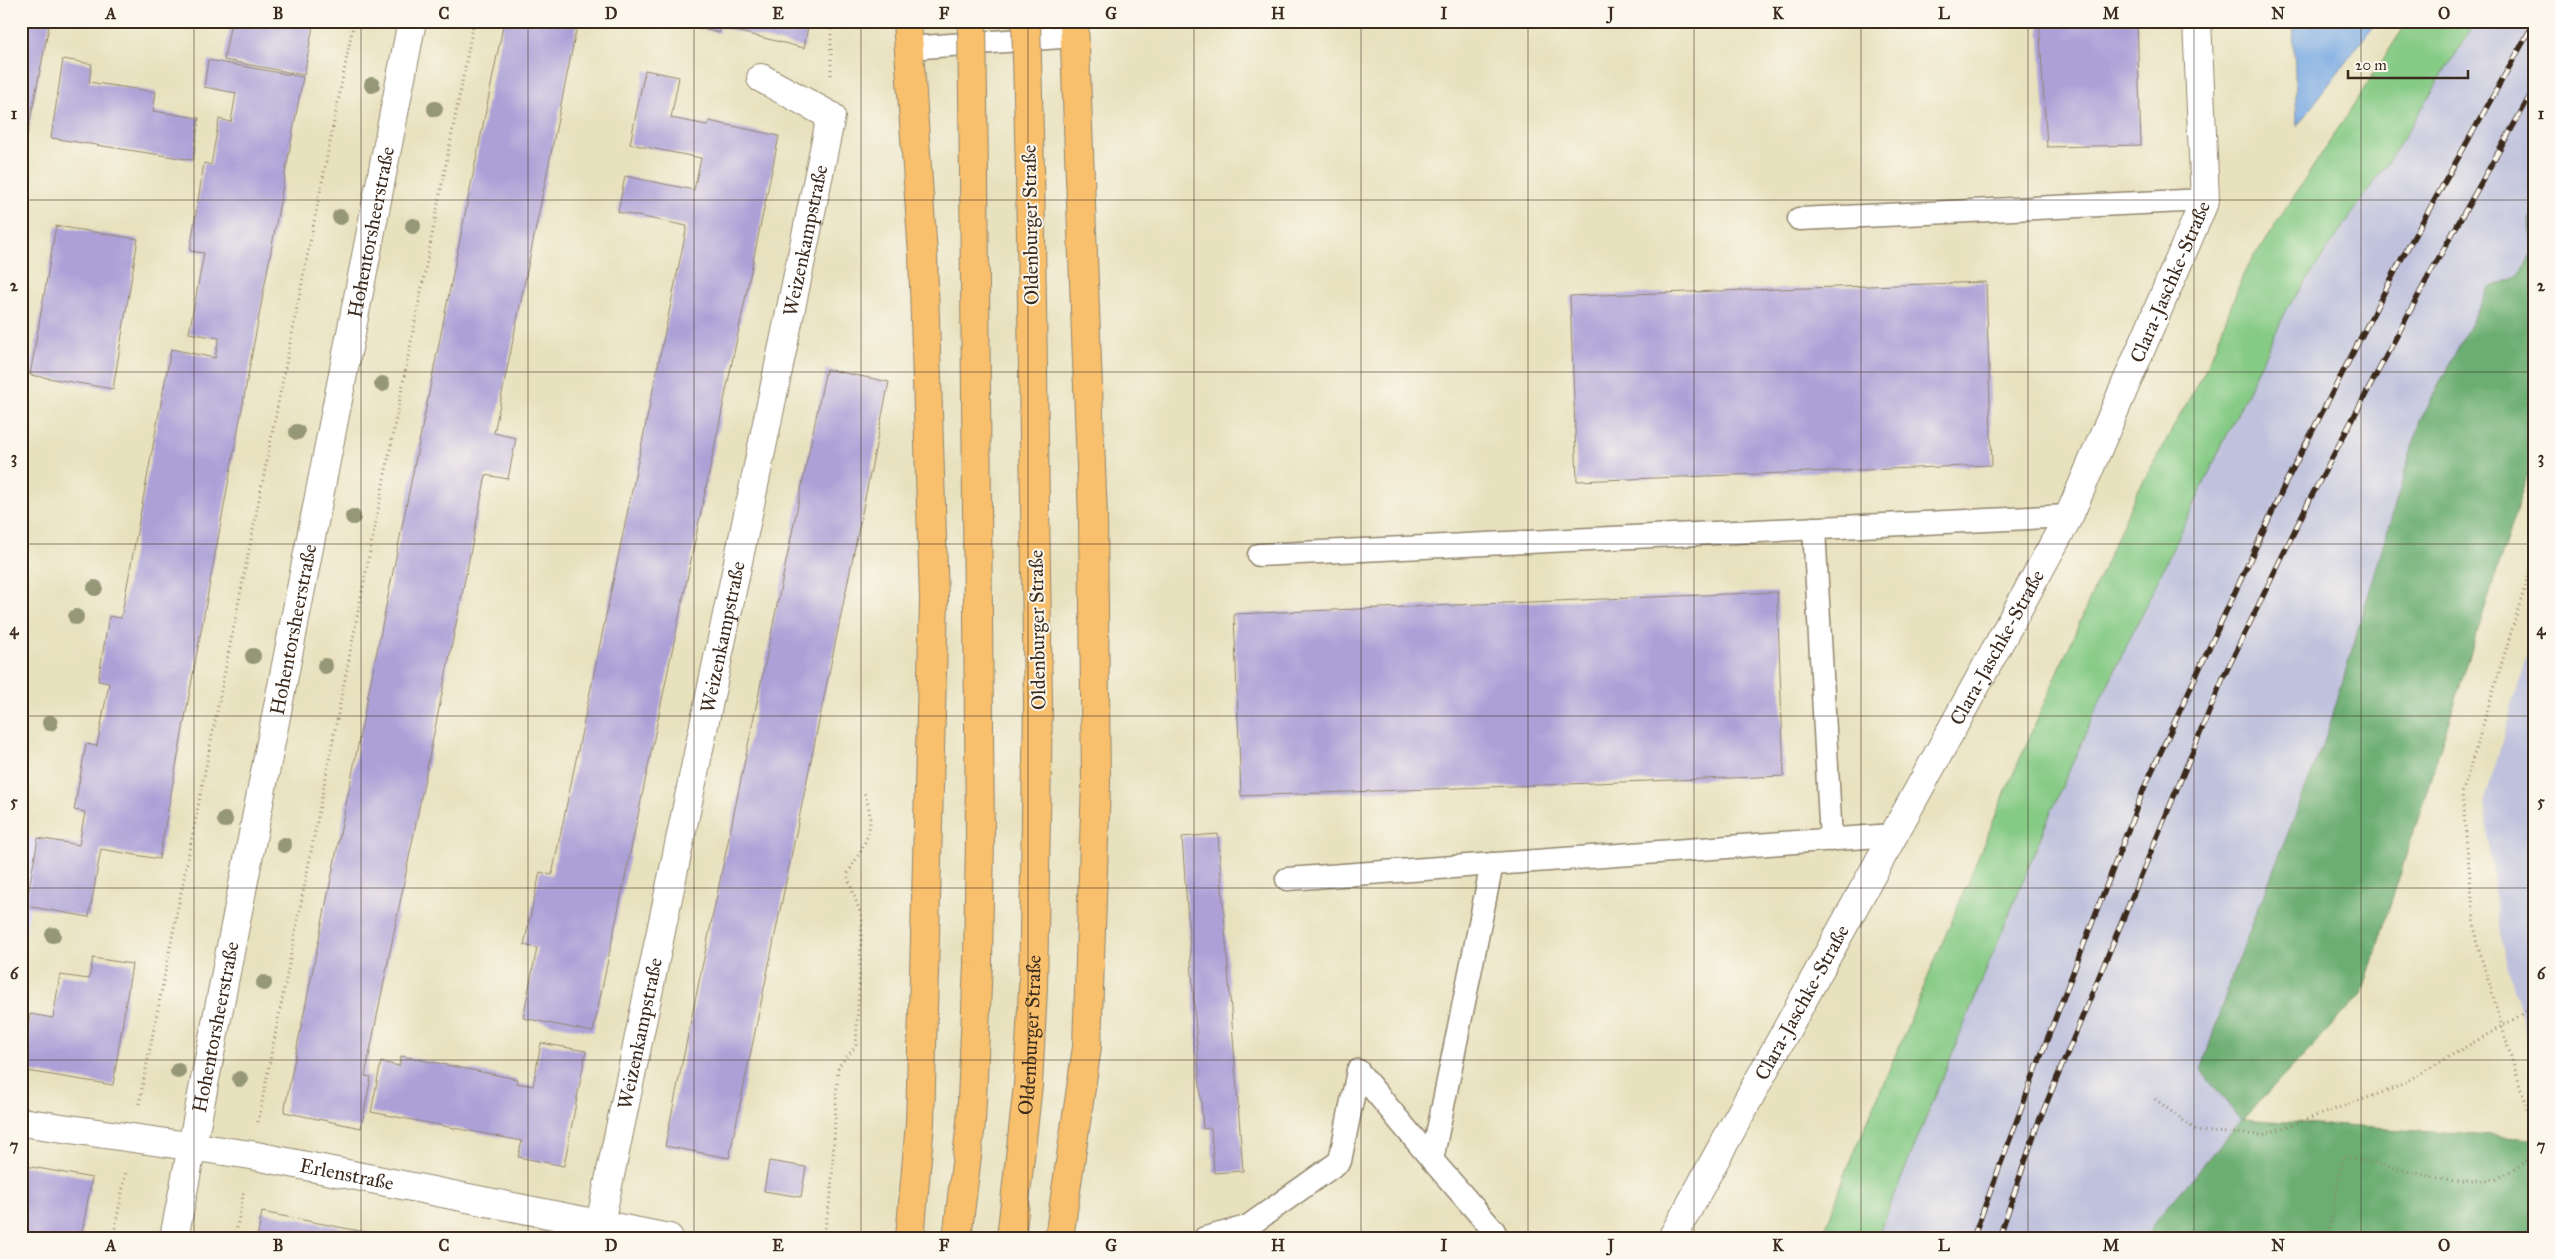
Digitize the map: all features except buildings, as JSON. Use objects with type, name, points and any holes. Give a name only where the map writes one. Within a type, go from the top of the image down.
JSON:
[{"type":"highway","points":[[956,1238],[971,1123],[976,1012],[980,825],[972,21]]},
{"type":"highway","name":"Oldenburger Straße","points":[[1011,1238],[1028,1085],[1038,704],[1026,21]]},
{"type":"highway","points":[[1060,1238],[1087,1047],[1096,783],[1093,518],[1075,28]]},
{"type":"highway","points":[[908,34],[923,255],[934,600],[920,1123],[910,1238]]},
{"type":"street","name":"Hohentorsheerstraße","points":[[174,1238],[412,21]]},
{"type":"street","name":"Clara-Jaschke-Straße","points":[[1672,1238],[2069,516],[2205,200],[2198,21]]},
{"type":"street","points":[[761,78],[831,116]]},
{"type":"street","name":"Weizenkampstraße","points":[[598,1231],[831,116]]},
{"type":"street","name":"Erlenstraße","points":[[21,1122],[251,1155],[598,1231],[669,1238]]},
{"type":"lane","points":[[908,34],[1075,28]]},
{"type":"lane","points":[[1799,218],[2205,200]]},
{"type":"lane","points":[[1259,555],[2069,516]]},
{"type":"lane","points":[[1814,528],[1831,840]]},
{"type":"lane","points":[[1286,879],[1893,836]]},
{"type":"lane","points":[[1432,1160],[1492,864]]},
{"type":"lane","points":[[1206,1238],[1247,1227],[1340,1161],[1358,1070],[1432,1160],[1494,1231],[1497,1238]]},
{"type":"path","points":[[113,1238],[354,21]]},
{"type":"path","points":[[235,1238],[474,21]]},
{"type":"path","points":[[831,21],[831,116]]},
{"type":"path","points":[[2534,556],[2462,794],[2476,940],[2534,1133]]},
{"type":"path","points":[[823,1238],[831,1195],[838,1067],[856,1046],[862,918],[847,875],[869,834],[871,810],[863,790]]},
{"type":"path","points":[[2155,1099],[2197,1131],[2262,1135],[2395,1088],[2521,1015],[2534,1004]]},
{"type":"path","points":[[2328,1238],[2343,1156],[2454,1182],[2498,1179],[2526,1162],[2534,1139]]},
{"type":"shaded area","points":[[2476,21],[2534,21],[2534,209],[2529,218],[2533,252],[2518,277],[2489,288],[2327,734],[2233,973],[2201,1070],[2242,1120],[2153,1224],[2147,1238],[1877,1238],[2048,819],[2093,716],[2287,309],[2398,147]]},
{"type":"shaded area","points":[[2534,632],[2534,1062],[2501,941],[2484,803]]},
{"type":"shaded area","points":[[21,836],[40,840],[21,964]]},
{"type":"green space","points":[[2408,21],[2476,21],[2398,147],[2287,309],[2093,716],[2048,819],[1877,1238],[1822,1238],[1845,1175],[2011,779],[2135,496],[2208,365],[2244,273]]},
{"type":"green space","points":[[2534,209],[2534,454],[2362,994],[2243,1119],[2534,1139],[2534,1238],[2147,1238],[2153,1224],[2242,1120],[2201,1070],[2233,973],[2327,734],[2420,421],[2489,288],[2518,277],[2533,252],[2529,218]]},
{"type":"water","points":[[2293,21],[2377,21],[2297,126]]},
{"type":"railway","points":[[1973,1238],[2145,786],[2286,482],[2402,258],[2534,23]]},
{"type":"railway","points":[[1999,1238],[2037,1126],[2223,678],[2310,499],[2433,268],[2534,89]]}]
